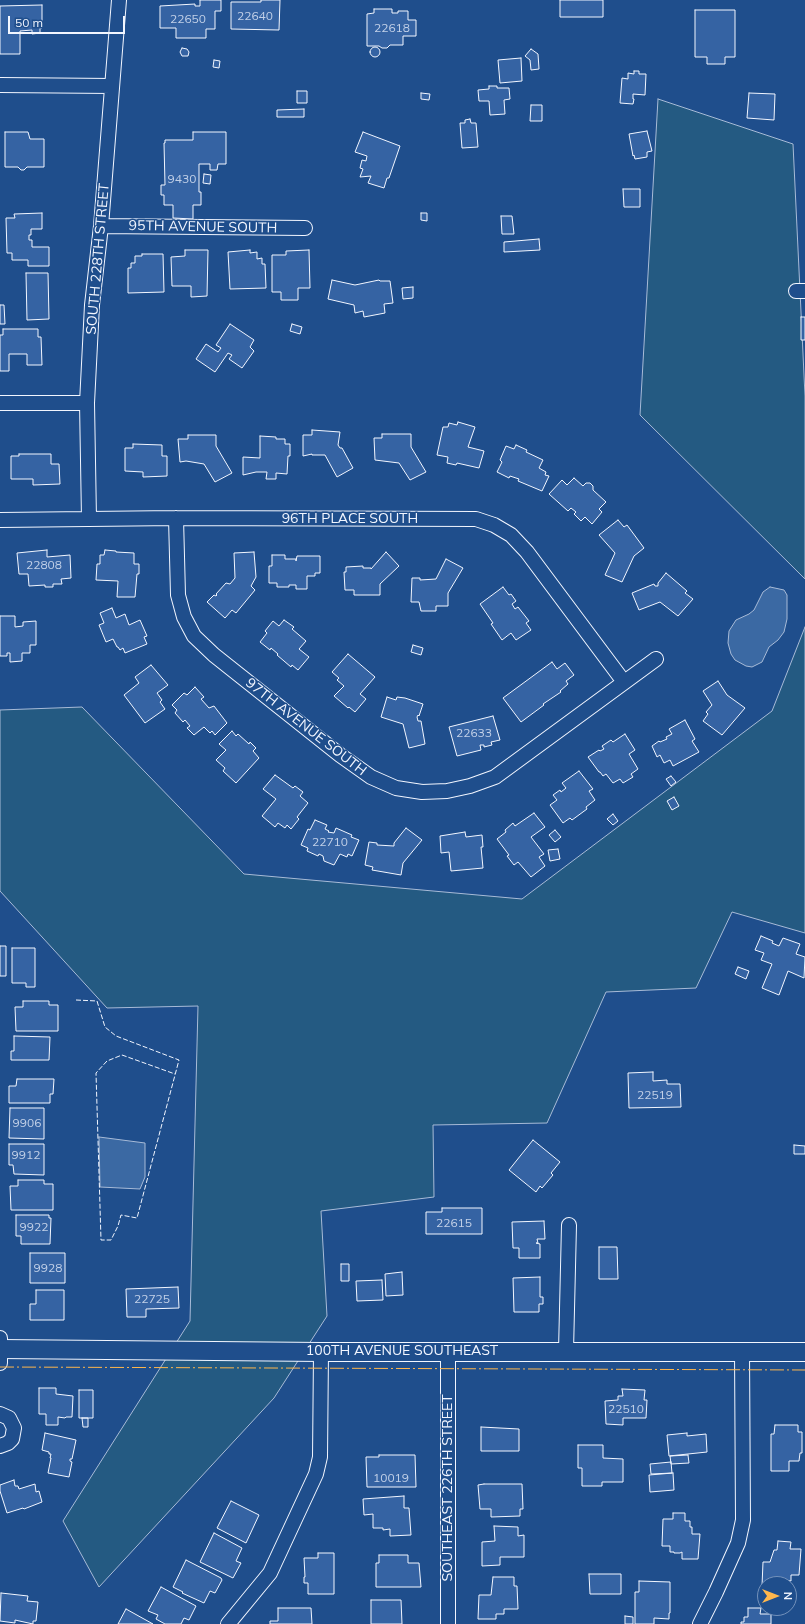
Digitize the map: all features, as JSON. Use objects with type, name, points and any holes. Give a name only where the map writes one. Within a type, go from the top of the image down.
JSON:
[{"type":"street","name":"SOUTH 228TH STREET","points":[[89,519],[87,403],[92,306],[101,226],[119,0]]},
{"type":"street","points":[[0,85],[112,86]]},
{"type":"street","name":"95TH AVENUE SOUTH","points":[[101,226],[304,228]]},
{"type":"street","points":[[0,403],[87,403]]},
{"type":"street","name":"96TH PLACE SOUTH","points":[[0,520],[176,518],[476,519],[494,525],[511,535],[527,552],[624,682]]},
{"type":"street","name":"97TH AVENUE SOUTH","points":[[176,518],[178,595],[184,617],[194,636],[214,655],[340,755],[371,776],[396,788],[422,792],[447,791],[470,786],[495,777],[656,659]]},
{"type":"street","points":[[566,1351],[569,1225]]},
{"type":"street","points":[[0,1338],[0,1363]]},
{"type":"street","name":"100TH AVENUE SOUTHEAST","points":[[0,1349],[322,1352],[805,1352]]},
{"type":"street","name":"SOUTHEAST 226TH STREET","points":[[448,1351],[448,1624]]},
{"type":"street","points":[[700,1624],[738,1543],[743,1520],[742,1351]]},
{"type":"street","points":[[228,1624],[270,1573],[316,1474],[320,1457],[322,1352]]},
{"type":"street","points":[[0,1414],[9,1418],[14,1428],[12,1439],[8,1443],[0,1446]]},
{"type":"shaded area","points":[[658,99],[793,144],[805,396],[805,579],[640,415]]},
{"type":"shaded area","points":[[770,587],[784,590],[787,595],[787,619],[784,632],[778,640],[769,647],[762,662],[752,667],[746,666],[735,660],[731,654],[728,643],[729,631],[736,620],[754,610],[763,592]]},
{"type":"shaded area","points":[[805,627],[805,933],[732,912],[696,988],[606,992],[547,1123],[433,1125],[434,1197],[321,1211],[327,1316],[274,1398],[99,1587],[63,1521],[190,1321],[198,1006],[107,1008],[0,891],[0,710],[82,707],[244,874],[522,899],[772,711]]},
{"type":"shaded area","points":[[99,1137],[145,1143],[145,1177],[140,1189],[100,1187]]},
{"type":"building","points":[[200,0],[221,0],[221,11],[215,11],[215,29],[206,29],[206,38],[176,38],[176,28],[160,28],[160,6],[195,4],[195,6],[200,6]]},
{"type":"building","points":[[261,0],[280,0],[279,30],[231,29],[231,2],[261,2]]},
{"type":"building","points":[[560,0],[603,0],[603,17],[560,17]]},
{"type":"building","points":[[42,5],[42,28],[40,28],[40,33],[32,34],[32,30],[20,31],[20,54],[0,54],[0,6]]},
{"type":"building","points":[[374,9],[392,9],[392,13],[398,13],[398,11],[408,11],[408,20],[416,20],[416,36],[403,36],[403,45],[390,45],[387,48],[367,46],[367,14],[374,13]]},
{"type":"building","points":[[695,10],[735,10],[735,57],[725,57],[725,64],[707,64],[707,57],[695,57]]},
{"type":"building","points":[[373,47],[377,47],[379,48],[379,56],[373,57],[370,54],[370,50]]},
{"type":"building","points":[[182,48],[187,49],[189,52],[188,56],[182,56],[180,52]]},
{"type":"building","points":[[531,49],[538,54],[539,69],[531,70],[530,60],[525,56]]},
{"type":"building","points":[[521,58],[522,81],[500,83],[498,60]]},
{"type":"building","points":[[214,60],[220,61],[219,68],[213,67]]},
{"type":"building","points":[[634,71],[639,71],[639,74],[646,74],[645,95],[633,94],[633,104],[620,103],[622,78],[628,79],[628,73],[634,74]]},
{"type":"building","points":[[489,86],[509,88],[510,99],[504,100],[505,114],[490,115],[489,101],[479,101],[478,90],[489,89]]},
{"type":"building","points":[[297,91],[307,91],[307,103],[297,103]]},
{"type":"building","points":[[421,93],[430,94],[429,100],[421,99]]},
{"type":"building","points":[[749,93],[775,94],[774,120],[747,118]]},
{"type":"building","points":[[531,105],[542,105],[542,121],[530,121]]},
{"type":"building","points":[[304,109],[304,117],[277,117],[277,110]]},
{"type":"building","points":[[470,119],[471,123],[476,123],[478,147],[462,148],[460,123],[465,123],[465,120]]},
{"type":"building","points":[[647,131],[652,151],[647,152],[647,157],[635,159],[634,155],[633,156],[629,134]]},
{"type":"building","points":[[5,132],[28,132],[30,139],[44,139],[44,167],[27,167],[24,170],[21,170],[18,167],[5,167]]},
{"type":"building","points":[[193,132],[226,132],[226,164],[218,164],[217,170],[210,170],[210,164],[199,164],[199,192],[201,192],[201,205],[193,205],[193,219],[173,218],[173,205],[164,205],[164,195],[161,195],[161,185],[165,185],[164,143],[165,140],[193,140]]},
{"type":"building","points":[[363,132],[400,146],[384,188],[368,183],[371,176],[360,177],[363,169],[360,168],[362,160],[366,161],[367,156],[355,152]]},
{"type":"building","points":[[204,174],[211,175],[210,184],[203,183]]},
{"type":"building","points":[[623,189],[640,189],[640,207],[624,207]]},
{"type":"building","points":[[42,213],[42,229],[31,229],[29,240],[32,240],[32,247],[49,247],[49,266],[28,266],[28,260],[12,260],[12,253],[7,253],[6,218],[15,218],[14,214]]},
{"type":"building","points":[[421,213],[427,213],[427,221],[421,220]]},
{"type":"building","points":[[501,216],[512,216],[514,234],[502,234]]},
{"type":"building","points":[[539,239],[540,250],[504,252],[504,242]]},
{"type":"building","points":[[185,250],[208,250],[207,296],[191,297],[191,286],[172,286],[171,257],[185,256]]},
{"type":"building","points":[[250,250],[250,253],[257,252],[257,259],[262,258],[262,264],[265,264],[266,288],[230,289],[228,252]]},
{"type":"building","points":[[309,250],[310,288],[298,288],[298,300],[281,300],[281,292],[272,292],[272,255],[286,255],[286,251]]},
{"type":"building","points":[[142,254],[163,254],[164,292],[128,293],[128,268],[131,268],[131,263],[135,263],[135,256],[142,256]]},
{"type":"building","points":[[26,273],[48,273],[49,319],[27,320]]},
{"type":"building","points":[[332,280],[355,285],[379,280],[390,281],[393,303],[384,304],[385,313],[364,317],[363,311],[355,313],[354,305],[328,299]]},
{"type":"building","points":[[413,287],[413,298],[403,299],[402,288]]},
{"type":"building","points":[[0,305],[4,305],[5,324],[0,324]]},
{"type":"building","points":[[801,317],[805,317],[805,340],[801,340]]},
{"type":"building","points":[[230,324],[254,340],[250,347],[254,351],[242,368],[229,359],[232,355],[228,353],[215,372],[196,359],[206,344],[218,352],[221,348],[216,345]]},
{"type":"building","points":[[292,324],[302,327],[300,334],[290,331]]},
{"type":"building","points":[[3,329],[38,329],[38,337],[41,337],[42,365],[27,365],[27,354],[9,354],[9,371],[0,371],[0,335],[3,335]]},
{"type":"building","points":[[458,422],[475,427],[468,447],[484,451],[479,468],[457,463],[456,465],[447,463],[448,457],[437,455],[443,427],[448,427],[449,423],[457,425]]},
{"type":"building","points":[[312,430],[340,432],[338,445],[342,448],[353,468],[337,477],[325,455],[312,454],[303,456],[303,435],[312,435]]},
{"type":"building","points":[[382,434],[411,434],[411,447],[426,472],[410,480],[399,463],[375,460],[374,438],[382,438]]},
{"type":"building","points":[[188,435],[216,435],[216,446],[232,473],[215,482],[204,464],[186,461],[180,462],[178,439],[188,439]]},
{"type":"building","points":[[260,436],[285,439],[285,444],[290,444],[287,474],[276,473],[276,479],[266,479],[267,472],[256,472],[243,475],[243,457],[260,458]]},
{"type":"building","points":[[133,444],[162,445],[162,456],[167,456],[167,476],[143,477],[143,472],[125,471],[125,448],[133,448]]},
{"type":"building","points":[[516,445],[527,450],[526,452],[543,460],[539,468],[546,472],[545,475],[549,476],[542,491],[518,481],[519,479],[510,476],[509,478],[497,472],[502,462],[500,460],[506,446],[514,449]]},
{"type":"building","points":[[19,454],[51,454],[51,464],[59,464],[60,484],[33,485],[33,479],[11,479],[11,456],[19,456]]},
{"type":"building","points":[[574,478],[583,486],[586,483],[590,483],[593,486],[593,490],[606,502],[599,509],[602,512],[592,524],[585,517],[581,521],[574,514],[576,512],[571,508],[568,511],[549,494],[562,480],[567,485]]},
{"type":"building","points":[[618,520],[624,527],[627,525],[644,548],[634,556],[622,582],[605,575],[615,553],[599,535]]},
{"type":"building","points":[[47,550],[47,557],[70,555],[71,578],[61,579],[62,584],[53,584],[53,587],[45,587],[45,585],[29,586],[28,574],[19,574],[17,553]]},
{"type":"building","points":[[105,550],[134,553],[134,564],[139,564],[139,574],[137,574],[135,597],[117,597],[118,581],[96,580],[97,564],[100,564],[100,555],[104,555]]},
{"type":"building","points":[[254,552],[256,577],[251,586],[255,590],[236,613],[232,610],[225,618],[207,602],[214,595],[217,595],[216,594],[226,583],[230,584],[235,578],[234,553]]},
{"type":"building","points":[[386,552],[399,566],[380,584],[380,595],[354,595],[354,590],[345,590],[344,572],[346,572],[346,567],[363,566],[363,568],[371,569]]},
{"type":"building","points":[[272,555],[285,555],[285,559],[296,559],[296,561],[297,556],[320,556],[320,573],[315,573],[315,576],[307,576],[307,589],[296,589],[296,585],[289,585],[289,587],[277,587],[277,583],[269,583],[269,566],[272,566]]},
{"type":"building","points":[[446,559],[463,568],[448,593],[448,606],[436,606],[436,611],[421,611],[419,602],[411,602],[412,578],[420,578],[420,580],[436,579]]},
{"type":"building","points":[[666,573],[687,591],[685,593],[693,599],[678,616],[660,602],[639,610],[632,593],[654,584],[655,586],[658,586],[658,583]]},
{"type":"building","points":[[503,587],[516,601],[512,604],[515,609],[518,607],[529,621],[526,623],[531,630],[516,640],[511,633],[502,640],[480,604]]},
{"type":"building","points":[[112,608],[116,618],[125,614],[129,625],[140,620],[147,636],[144,637],[147,644],[125,653],[123,648],[120,650],[117,647],[113,639],[106,642],[99,625],[104,623],[100,613]]},
{"type":"building","points":[[0,616],[15,616],[15,627],[23,626],[23,622],[36,621],[36,645],[30,645],[30,653],[22,653],[22,661],[10,662],[10,653],[7,653],[7,656],[0,656]]},
{"type":"building","points":[[284,620],[294,627],[292,629],[306,641],[299,649],[309,657],[298,670],[292,665],[291,667],[271,648],[270,650],[260,642],[267,633],[265,631],[273,621],[279,626]]},
{"type":"building","points":[[413,645],[423,648],[421,655],[411,652]]},
{"type":"building","points":[[348,654],[375,677],[360,694],[366,699],[355,712],[334,696],[344,686],[337,680],[339,678],[332,672]]},
{"type":"building","points":[[552,662],[557,669],[565,663],[574,675],[566,681],[568,684],[560,691],[561,692],[521,722],[503,698]]},
{"type":"building","points":[[151,665],[168,685],[157,693],[162,700],[160,702],[165,709],[145,723],[124,695],[139,683],[135,677]]},
{"type":"building","points":[[718,681],[727,695],[745,708],[722,735],[703,721],[708,714],[706,712],[712,705],[703,691]]},
{"type":"building","points":[[195,687],[204,697],[201,699],[209,708],[214,706],[227,723],[215,735],[212,731],[210,733],[204,727],[194,735],[187,728],[190,726],[185,720],[183,722],[175,713],[177,710],[172,705],[184,693],[187,695]]},
{"type":"building","points":[[387,697],[396,700],[397,697],[405,698],[423,704],[419,716],[418,715],[417,717],[418,721],[421,721],[425,744],[409,748],[403,724],[381,717]]},
{"type":"building","points":[[493,716],[500,740],[491,742],[492,745],[484,747],[484,745],[480,745],[481,750],[457,756],[449,727]]},
{"type":"building","points":[[685,720],[695,739],[692,741],[699,752],[673,766],[670,760],[664,763],[660,755],[657,757],[652,746],[659,741],[660,742],[667,739],[666,737],[672,734],[669,729]]},
{"type":"building","points":[[232,731],[236,736],[238,734],[256,748],[253,751],[259,758],[236,783],[223,771],[225,768],[216,760],[226,750],[219,744]]},
{"type":"building","points":[[625,734],[635,750],[629,754],[638,769],[631,774],[633,777],[623,783],[620,779],[613,783],[606,774],[603,776],[599,772],[588,757],[599,750],[604,749],[602,746],[611,740],[613,742]]},
{"type":"building","points":[[579,771],[593,789],[589,791],[595,800],[586,807],[587,809],[572,820],[570,818],[563,823],[550,805],[557,800],[553,795],[566,788],[562,783]]},
{"type":"building","points":[[275,775],[293,788],[295,786],[303,792],[300,796],[308,803],[297,817],[299,819],[291,829],[287,825],[285,828],[278,823],[275,827],[262,816],[276,799],[263,789]]},
{"type":"building","points":[[671,776],[676,782],[671,786],[666,779]]},
{"type":"building","points":[[674,797],[679,806],[672,810],[667,801]]},
{"type":"building","points":[[534,813],[545,827],[531,837],[544,854],[539,857],[545,866],[531,877],[518,862],[514,865],[507,856],[509,855],[497,839],[506,832],[505,830],[513,823],[515,826]]},
{"type":"building","points":[[613,814],[618,821],[613,825],[607,819]]},
{"type":"building","points":[[315,820],[327,825],[325,829],[329,831],[328,832],[334,833],[336,828],[359,840],[352,856],[348,854],[347,857],[340,854],[334,865],[324,861],[323,856],[319,854],[318,856],[307,851],[308,848],[301,845],[308,829],[310,830]]},
{"type":"building","points":[[406,828],[422,840],[403,863],[401,875],[372,870],[373,867],[365,865],[369,842],[377,843],[377,845],[394,846],[394,843]]},
{"type":"building","points":[[555,830],[561,837],[555,842],[549,835]]},
{"type":"building","points":[[465,832],[466,837],[482,835],[483,847],[481,847],[483,868],[451,871],[449,852],[441,853],[440,836]]},
{"type":"building","points":[[558,849],[560,859],[550,861],[548,850]]},
{"type":"building","points":[[761,936],[773,941],[772,943],[779,946],[783,938],[800,944],[796,954],[805,957],[804,978],[788,971],[779,995],[762,988],[772,964],[761,960],[764,953],[755,950]]},
{"type":"building","points":[[0,946],[6,946],[6,976],[0,976]]},
{"type":"building","points":[[12,948],[35,948],[35,987],[26,987],[26,983],[12,983]]},
{"type":"building","points":[[738,967],[749,971],[746,979],[735,974]]},
{"type":"building","points":[[23,1001],[49,1001],[49,1005],[58,1005],[58,1031],[16,1031],[15,1007],[23,1007]]},
{"type":"building","points":[[14,1036],[50,1037],[49,1060],[11,1060],[11,1051],[14,1051]]},
{"type":"building","points":[[653,1072],[653,1081],[667,1080],[667,1084],[680,1084],[681,1107],[629,1108],[628,1073]]},
{"type":"building","points":[[17,1079],[54,1079],[53,1094],[50,1094],[50,1103],[9,1103],[9,1086],[16,1086]]},
{"type":"building","points":[[10,1108],[44,1108],[44,1139],[9,1138]]},
{"type":"building","points":[[533,1140],[560,1162],[551,1173],[553,1175],[542,1188],[540,1186],[536,1192],[509,1170]]},
{"type":"building","points":[[9,1144],[44,1144],[44,1175],[14,1174],[13,1165],[9,1165]]},
{"type":"building","points":[[794,1145],[805,1146],[805,1154],[794,1154]]},
{"type":"building","points":[[18,1180],[44,1180],[44,1184],[53,1184],[53,1210],[11,1210],[10,1186],[18,1186]]},
{"type":"building","points":[[442,1208],[482,1208],[482,1234],[426,1234],[426,1212],[442,1212]]},
{"type":"building","points":[[16,1215],[49,1215],[49,1218],[51,1218],[50,1244],[21,1244],[21,1236],[16,1236]]},
{"type":"building","points":[[544,1221],[545,1239],[537,1239],[538,1243],[536,1243],[540,1244],[540,1258],[519,1258],[519,1248],[513,1248],[512,1222]]},
{"type":"building","points":[[599,1247],[617,1247],[618,1279],[599,1279]]},
{"type":"building","points":[[30,1253],[65,1253],[65,1283],[30,1283]]},
{"type":"building","points":[[341,1264],[349,1264],[349,1281],[341,1281]]},
{"type":"building","points":[[402,1272],[403,1295],[386,1296],[385,1274]]},
{"type":"building","points":[[540,1277],[540,1297],[543,1297],[543,1304],[539,1304],[539,1312],[514,1312],[513,1278]]},
{"type":"building","points":[[382,1280],[383,1300],[357,1301],[356,1281]]},
{"type":"building","points":[[178,1287],[179,1308],[146,1309],[146,1317],[127,1317],[126,1289]]},
{"type":"building","points":[[36,1290],[64,1290],[64,1320],[30,1320],[30,1304],[36,1304]]},
{"type":"building","points":[[39,1388],[56,1388],[56,1394],[73,1396],[72,1417],[58,1417],[58,1425],[46,1425],[46,1414],[39,1414]]},
{"type":"building","points":[[622,1389],[645,1390],[644,1400],[647,1400],[646,1418],[623,1418],[623,1425],[606,1424],[605,1401],[618,1400],[618,1396],[623,1396]]},
{"type":"building","points":[[79,1390],[93,1390],[93,1418],[79,1418]]},
{"type":"building","points":[[82,1418],[88,1418],[88,1427],[83,1427]]},
{"type":"building","points":[[775,1425],[798,1425],[798,1432],[802,1432],[802,1453],[800,1453],[799,1461],[789,1461],[789,1471],[771,1471],[771,1434],[774,1434]]},
{"type":"building","points":[[481,1427],[519,1429],[519,1451],[481,1451]]},
{"type":"building","points":[[45,1433],[76,1440],[72,1459],[70,1459],[72,1462],[69,1477],[48,1473],[51,1454],[42,1450]]},
{"type":"building","points":[[687,1433],[687,1436],[706,1434],[707,1452],[669,1456],[667,1435]]},
{"type":"building","points":[[578,1445],[603,1445],[603,1458],[623,1459],[623,1482],[602,1482],[602,1486],[582,1486],[582,1468],[578,1468]]},
{"type":"building","points":[[379,1455],[415,1455],[416,1487],[367,1487],[366,1457],[379,1457]]},
{"type":"building","points":[[688,1455],[689,1463],[671,1464],[670,1456]]},
{"type":"building","points":[[671,1462],[672,1473],[651,1474],[650,1464]]},
{"type":"building","points":[[673,1473],[674,1490],[650,1492],[649,1475]]},
{"type":"building","points":[[14,1480],[15,1486],[18,1486],[19,1489],[35,1484],[36,1492],[39,1491],[42,1502],[24,1509],[23,1508],[7,1513],[0,1491],[0,1485]]},
{"type":"building","points":[[522,1484],[523,1509],[520,1509],[520,1516],[491,1517],[491,1509],[480,1509],[478,1485]]},
{"type":"building","points":[[404,1496],[404,1508],[409,1508],[411,1535],[390,1536],[390,1529],[383,1530],[383,1528],[373,1528],[373,1514],[364,1515],[363,1499]]},
{"type":"building","points":[[231,1501],[259,1515],[246,1543],[217,1528]]},
{"type":"building","points":[[673,1513],[685,1513],[685,1521],[690,1521],[692,1534],[700,1534],[698,1559],[682,1559],[682,1552],[670,1552],[670,1546],[662,1546],[663,1519],[673,1519]]},
{"type":"building","points":[[494,1526],[518,1527],[518,1536],[524,1535],[524,1557],[500,1557],[500,1565],[482,1566],[482,1542],[495,1541]]},
{"type":"building","points":[[214,1533],[242,1548],[236,1561],[241,1563],[233,1578],[200,1562]]},
{"type":"building","points":[[778,1541],[791,1542],[790,1549],[801,1549],[799,1575],[762,1576],[763,1562],[770,1562],[774,1550],[777,1550]]},
{"type":"building","points":[[318,1553],[334,1553],[334,1594],[308,1594],[308,1583],[304,1583],[304,1558],[318,1558]]},
{"type":"building","points":[[379,1555],[408,1555],[408,1563],[419,1563],[421,1587],[376,1587],[376,1563],[379,1563]]},
{"type":"building","points":[[186,1560],[221,1578],[222,1580],[215,1593],[210,1591],[204,1603],[182,1593],[183,1592],[173,1587]]},
{"type":"building","points":[[589,1574],[621,1574],[621,1594],[590,1594]]},
{"type":"building","points":[[493,1577],[514,1577],[514,1586],[517,1586],[518,1609],[504,1609],[504,1614],[496,1614],[496,1619],[478,1619],[479,1595],[491,1595]]},
{"type":"building","points":[[639,1581],[670,1582],[669,1619],[654,1618],[654,1624],[635,1624],[635,1592],[639,1592]]},
{"type":"building","points":[[161,1587],[196,1606],[189,1620],[184,1618],[181,1624],[165,1624],[156,1619],[158,1615],[148,1611]]},
{"type":"building","points":[[1,1593],[28,1596],[27,1601],[38,1602],[36,1621],[33,1621],[33,1624],[15,1620],[15,1623],[0,1621]]},
{"type":"building","points":[[371,1600],[401,1600],[402,1624],[371,1624]]},
{"type":"building","points":[[278,1608],[311,1608],[312,1624],[270,1624],[270,1621],[278,1621]]},
{"type":"building","points":[[748,1608],[757,1608],[757,1616],[771,1616],[771,1624],[741,1624],[741,1622],[744,1622],[744,1617],[748,1617]]},
{"type":"building","points":[[126,1609],[153,1624],[118,1624]]},
{"type":"building","points":[[625,1616],[633,1617],[633,1624],[625,1624]]},
{"type":"fence","points":[[76,1000],[97,1001],[105,1027],[116,1036],[179,1060],[137,1218],[121,1215],[118,1226],[111,1240],[101,1240],[96,1073],[107,1061],[122,1055],[175,1074]]},
{"type":"power","points":[[0,1367],[805,1370]]}]
